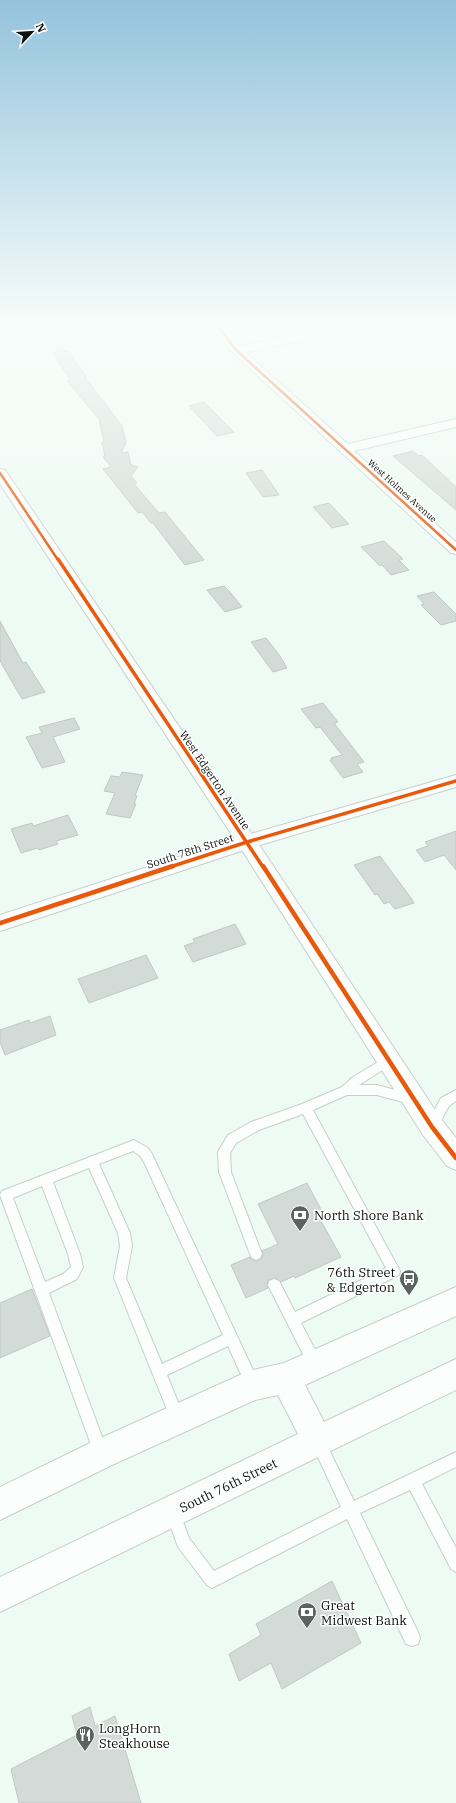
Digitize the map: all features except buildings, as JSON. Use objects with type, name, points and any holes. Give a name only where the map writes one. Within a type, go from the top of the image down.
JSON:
[{"type":"street","name":"West Holmes Avenue","points":[[302,410],[456,550]]},
{"type":"street","points":[[345,449],[456,423]]},
{"type":"street","name":"West Edgerton Avenue","points":[[1,476],[246,842],[432,1128],[456,1158]]},
{"type":"street","name":"South 78th Street","points":[[0,923],[246,842],[456,781]]},
{"type":"street","points":[[0,1504],[101,1454],[253,1385],[286,1378],[456,1301]]},
{"type":"street","name":"South 76th Street","points":[[0,1595],[456,1374]]},
{"type":"street","points":[[286,1378],[317,1442]]},
{"type":"lane","points":[[256,1254],[225,1172],[224,1152],[232,1139],[255,1126],[306,1108],[346,1090],[356,1080],[388,1061]]},
{"type":"lane","points":[[346,1090],[377,1090],[414,1100]]},
{"type":"lane","points":[[432,1128],[445,1102],[456,1095]]},
{"type":"lane","points":[[292,1320],[394,1271],[306,1108]]},
{"type":"lane","points":[[101,1454],[6,1195],[134,1145],[144,1152],[253,1385]]},
{"type":"lane","points":[[92,1161],[124,1234],[126,1246],[120,1278],[178,1419]]},
{"type":"lane","points":[[41,1290],[68,1277],[74,1273],[77,1267],[74,1254],[46,1180]]},
{"type":"lane","points":[[274,1285],[315,1365]]},
{"type":"lane","points":[[159,1372],[231,1338]]},
{"type":"lane","points":[[317,1442],[412,1638]]},
{"type":"lane","points":[[172,1512],[183,1542],[212,1580],[350,1510],[456,1459]]},
{"type":"lane","points":[[413,1481],[456,1564]]},
{"type":"cycle path","points":[[302,410],[456,550]]},
{"type":"cycle path","points":[[0,473],[247,842],[432,1127],[456,1158]]},
{"type":"cycle path","points":[[0,923],[247,842],[456,781]]},
{"type":"place","name":"North Shore Bank","points":[[300,1232]]},
{"type":"place","name":"76th Street & Edgerton","points":[[409,1296]]},
{"type":"place","name":"Great Midwest Bank","points":[[307,1629]]},
{"type":"place","name":"LongHorn Steakhouse","points":[[85,1752]]}]
